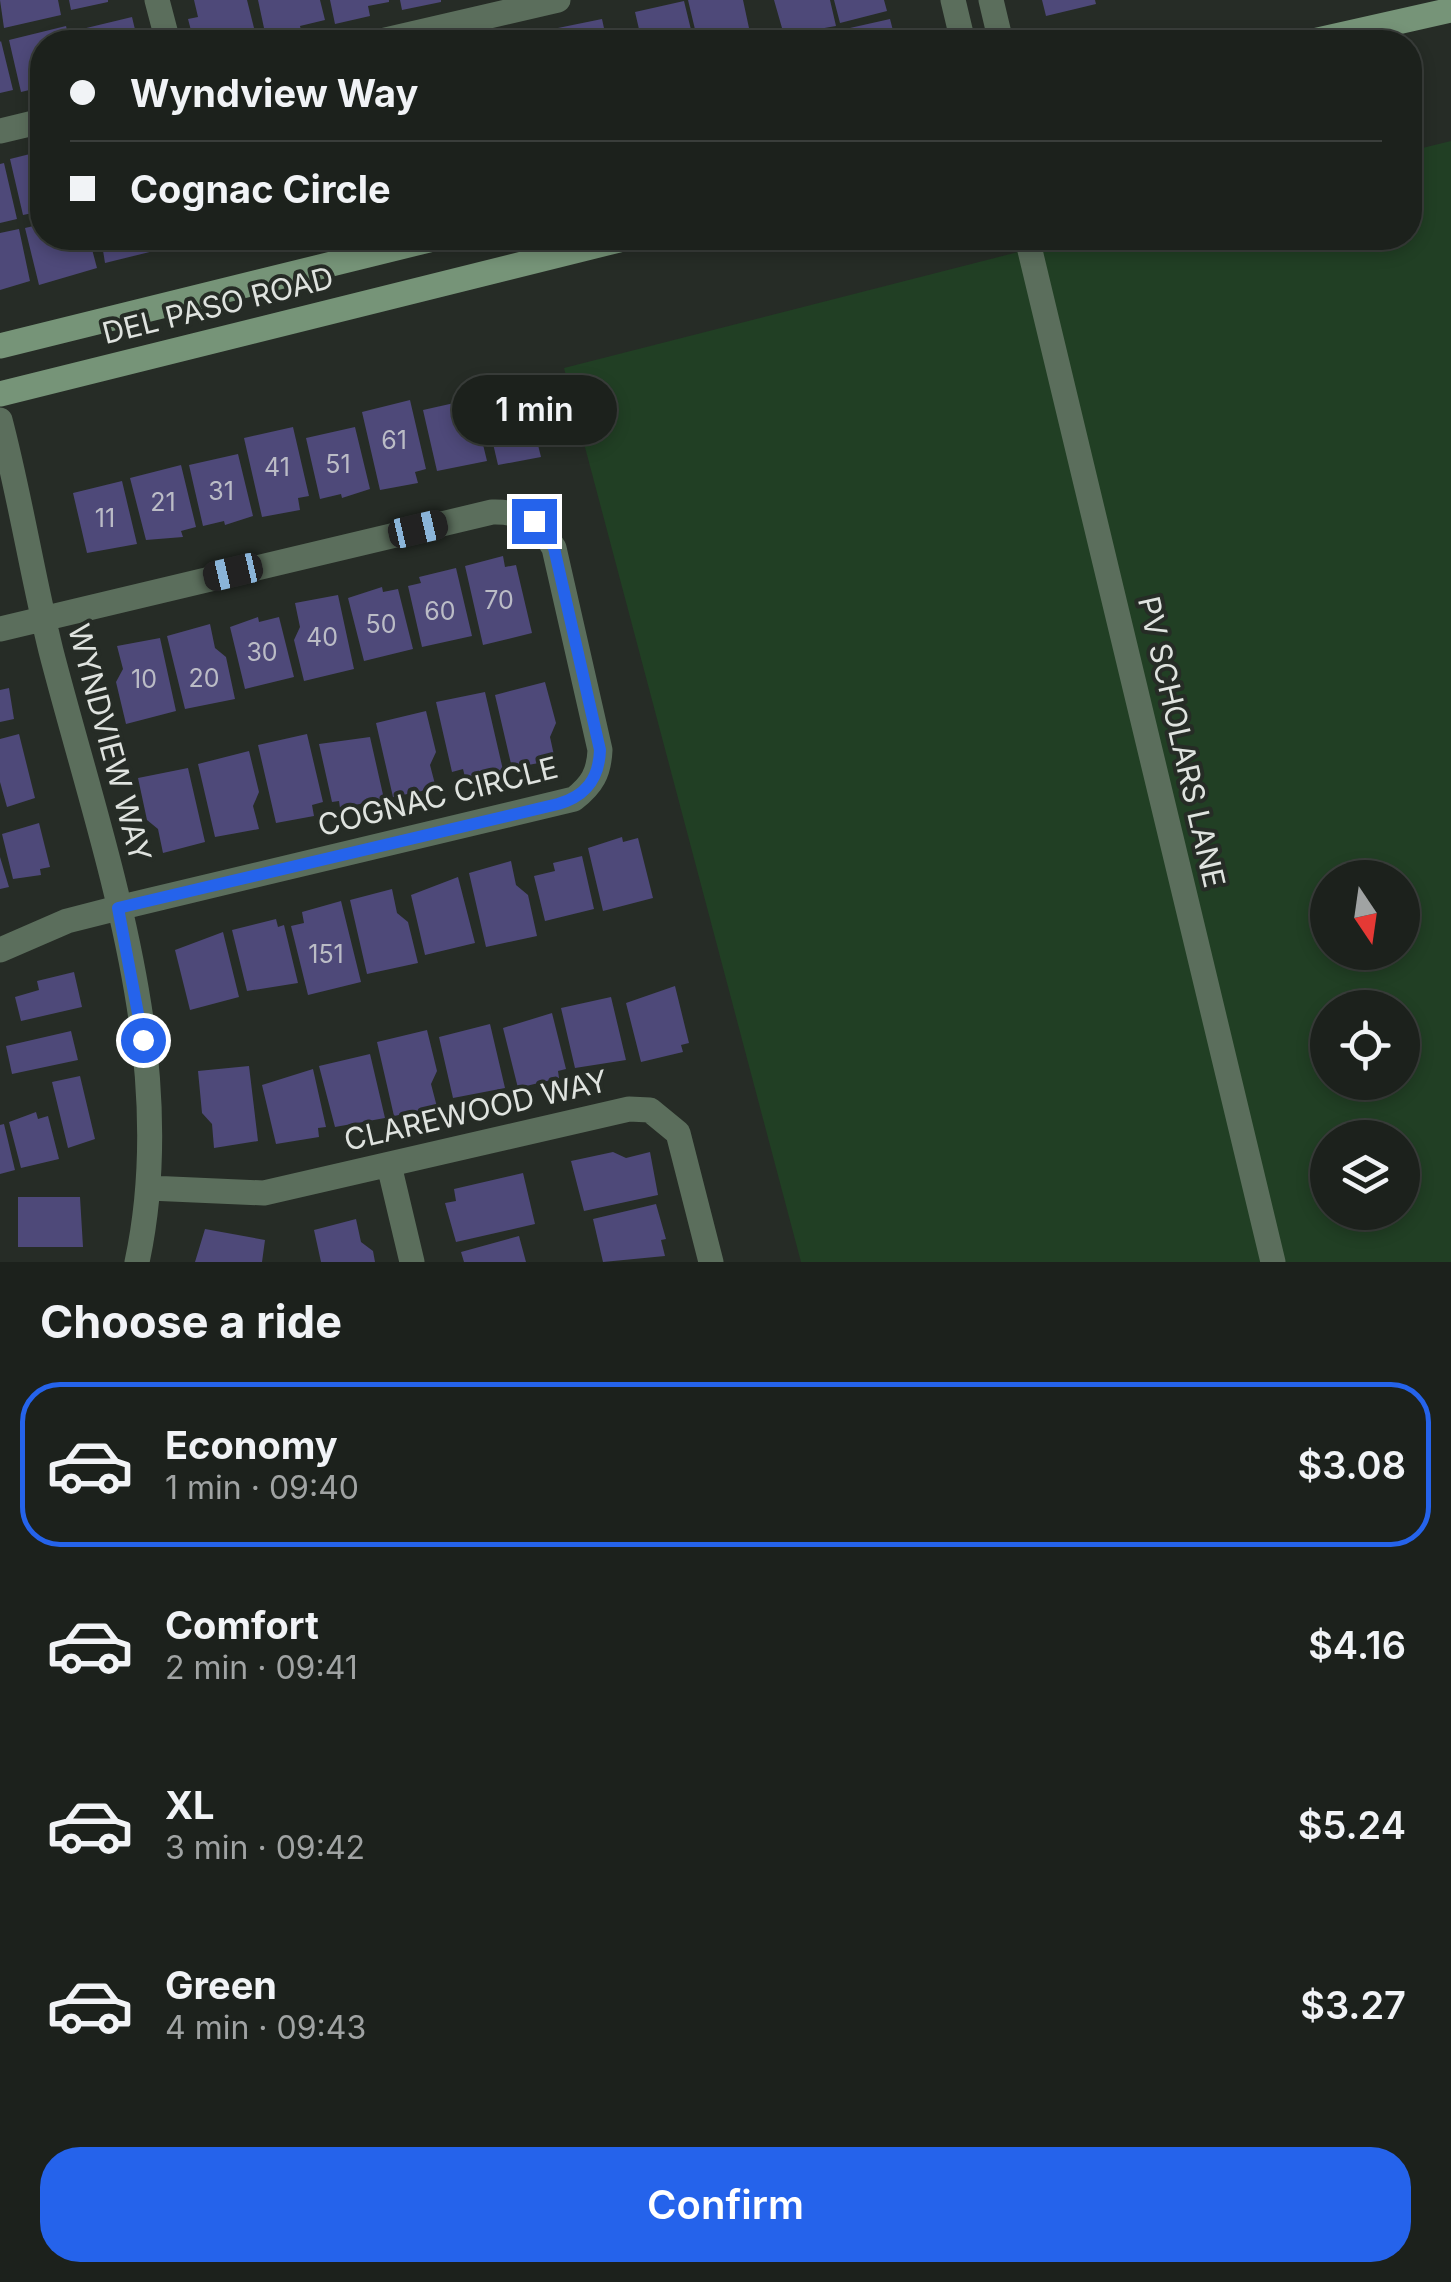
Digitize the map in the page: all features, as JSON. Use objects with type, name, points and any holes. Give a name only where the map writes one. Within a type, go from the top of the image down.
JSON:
[{"type":"street","points":[[157,0],[165,30]]},
{"type":"street","points":[[429,30],[558,0]]},
{"type":"street","points":[[953,0],[960,30]]},
{"type":"street","points":[[991,0],[997,30]]},
{"type":"street","points":[[1363,30],[1451,10]]},
{"type":"street","points":[[0,131],[30,125]]},
{"type":"street","name":"DEL PASO ROAD","points":[[0,346],[388,250]]},
{"type":"street","name":"DEL PASO ROAD","points":[[0,394],[579,250]]},
{"type":"street","name":"PV SCHOLARS LANE","points":[[1030,250],[1272,1262]]},
{"type":"street","name":"WYNDVIEW WAY","points":[[0,420],[43,617],[140,1009],[151,1125],[150,1188],[137,1262]]},
{"type":"street","name":"COGNAC CIRCLE","points":[[0,628],[492,512],[514,512],[534,521],[554,548],[600,750],[600,767],[590,787],[574,800],[118,908],[67,922],[0,950]]},
{"type":"street","name":"CLAREWOOD WAY","points":[[150,1188],[264,1194],[629,1109],[650,1110],[667,1119],[678,1132],[711,1262]]},
{"type":"street","points":[[390,1165],[412,1262]]},
{"type":"green space","points":[[1451,141],[1451,1262],[801,1262],[564,368],[1026,250],[1422,250],[1422,148]]},
{"type":"building","points":[[0,0],[58,0],[61,15],[4,28]]},
{"type":"building","points":[[69,0],[108,0],[108,2],[71,10]]},
{"type":"building","points":[[194,0],[247,0],[254,30],[191,30],[188,19],[198,17]]},
{"type":"building","points":[[258,0],[320,0],[325,20],[300,26],[301,30],[264,30]]},
{"type":"building","points":[[330,0],[389,2],[368,6],[370,16],[335,24]]},
{"type":"building","points":[[400,0],[441,0],[441,2],[402,10]]},
{"type":"building","points":[[688,0],[743,0],[749,30],[695,30]]},
{"type":"building","points":[[774,0],[830,0],[836,26],[783,30]]},
{"type":"building","points":[[834,0],[884,0],[887,11],[840,23]]},
{"type":"building","points":[[1042,0],[1095,0],[1096,4],[1046,16]]},
{"type":"building","points":[[684,1],[691,30],[639,30],[635,12]]},
{"type":"building","points":[[132,17],[135,30],[78,30]]},
{"type":"building","points":[[602,19],[604,30],[553,30]]},
{"type":"building","points":[[890,19],[893,30],[841,30]]},
{"type":"building","points":[[30,35],[30,90],[21,92],[9,40]]},
{"type":"building","points":[[0,42],[13,90],[0,93]]},
{"type":"building","points":[[30,154],[30,214],[23,215],[10,159]]},
{"type":"building","points":[[4,163],[17,219],[0,223],[0,164]]},
{"type":"building","points":[[19,229],[30,281],[0,290],[0,233]]},
{"type":"building","points":[[30,250],[92,250],[97,268],[39,285]]},
{"type":"building","points":[[103,250],[158,250],[105,263]]},
{"type":"building","points":[[531,379],[541,420],[535,433],[541,457],[498,465],[481,392]]},
{"type":"building","points":[[472,399],[487,461],[437,471],[423,410]]},
{"type":"building","points":[[410,400],[426,469],[415,472],[418,483],[380,490],[362,412]]},
{"type":"building","points":[[293,427],[309,496],[298,498],[300,510],[262,517],[244,438]]},
{"type":"building","points":[[355,427],[370,489],[342,498],[341,494],[320,499],[306,438]]},
{"type":"building","points":[[238,454],[253,516],[225,525],[224,521],[203,526],[189,465]]},
{"type":"building","points":[[181,465],[196,527],[181,531],[183,537],[146,540],[130,478]]},
{"type":"building","points":[[122,481],[137,544],[87,553],[73,493]]},
{"type":"building","points":[[503,556],[505,567],[516,565],[532,633],[483,645],[465,566]]},
{"type":"building","points":[[456,568],[472,636],[422,647],[408,586],[421,583],[419,577]]},
{"type":"building","points":[[382,587],[383,592],[398,589],[413,649],[364,661],[348,598]]},
{"type":"building","points":[[338,595],[354,669],[304,681],[294,640],[300,627],[295,603]]},
{"type":"building","points":[[258,617],[259,622],[279,617],[294,677],[245,689],[230,627]]},
{"type":"building","points":[[210,624],[215,648],[226,657],[235,699],[185,709],[167,636]]},
{"type":"building","points":[[160,638],[176,711],[126,724],[116,682],[123,669],[117,646]]},
{"type":"building","points":[[545,682],[556,723],[550,737],[555,760],[512,768],[495,695]]},
{"type":"building","points":[[9,688],[14,719],[0,722],[0,690]]},
{"type":"building","points":[[485,692],[503,770],[466,781],[463,769],[452,772],[436,702]]},
{"type":"building","points":[[426,711],[436,752],[430,765],[436,788],[393,797],[376,723]]},
{"type":"building","points":[[19,734],[35,798],[7,807],[0,782],[0,739]]},
{"type":"building","points":[[307,734],[323,802],[312,805],[314,816],[276,823],[258,745]]},
{"type":"building","points":[[370,737],[384,799],[340,808],[339,801],[332,802],[319,744]]},
{"type":"building","points":[[249,751],[259,792],[253,806],[259,829],[215,837],[198,764]]},
{"type":"building","points":[[188,768],[205,842],[163,853],[158,829],[147,820],[138,778]]},
{"type":"building","points":[[39,823],[50,867],[40,869],[41,875],[13,879],[2,834]]},
{"type":"building","points":[[622,837],[623,842],[638,838],[653,898],[603,911],[588,848]]},
{"type":"building","points":[[582,856],[594,909],[545,921],[534,876],[555,871],[553,863]]},
{"type":"building","points":[[0,857],[9,887],[0,889]]},
{"type":"building","points":[[511,861],[516,885],[528,895],[537,936],[486,947],[469,873]]},
{"type":"building","points":[[458,877],[475,943],[425,955],[411,895]]},
{"type":"building","points":[[392,889],[397,913],[408,922],[418,963],[367,974],[350,900]]},
{"type":"building","points":[[341,901],[361,982],[308,995],[291,926],[304,923],[302,912]]},
{"type":"building","points":[[276,919],[278,927],[284,925],[298,983],[247,991],[232,930]]},
{"type":"building","points":[[223,932],[239,997],[190,1010],[175,950]]},
{"type":"building","points":[[74,972],[82,1007],[21,1021],[15,997],[39,990],[37,981]]},
{"type":"building","points":[[675,986],[689,1043],[681,1045],[683,1052],[641,1062],[626,1003]]},
{"type":"building","points":[[611,997],[626,1060],[575,1068],[561,1008]]},
{"type":"building","points":[[552,1013],[566,1069],[558,1071],[559,1078],[518,1088],[503,1028]]},
{"type":"building","points":[[490,1024],[505,1088],[453,1098],[439,1037]]},
{"type":"building","points":[[427,1030],[437,1071],[431,1084],[437,1107],[394,1116],[377,1042]]},
{"type":"building","points":[[71,1031],[78,1060],[12,1074],[6,1046]]},
{"type":"building","points":[[370,1054],[385,1118],[335,1127],[319,1066]]},
{"type":"building","points":[[249,1066],[258,1141],[214,1148],[212,1124],[202,1113],[198,1071]]},
{"type":"building","points":[[313,1069],[326,1127],[318,1128],[319,1137],[276,1144],[262,1085]]},
{"type":"building","points":[[80,1076],[95,1139],[68,1148],[52,1082]]},
{"type":"building","points":[[36,1112],[38,1119],[48,1116],[59,1159],[21,1168],[9,1122]]},
{"type":"building","points":[[4,1124],[15,1170],[0,1174],[0,1125]]},
{"type":"building","points":[[613,1152],[626,1158],[650,1152],[658,1195],[584,1211],[571,1161]]},
{"type":"building","points":[[523,1173],[535,1224],[456,1242],[445,1203],[456,1201],[454,1189]]},
{"type":"building","points":[[18,1197],[80,1197],[83,1247],[18,1247]]},
{"type":"building","points":[[656,1204],[666,1239],[661,1240],[665,1256],[603,1262],[593,1219]]},
{"type":"building","points":[[356,1219],[361,1242],[373,1251],[375,1262],[321,1262],[314,1230]]},
{"type":"building","points":[[205,1229],[265,1240],[262,1262],[195,1262]]},
{"type":"building","points":[[519,1236],[526,1262],[464,1262],[461,1252]]},
{"type":"route","points":[[143,1040],[118,908],[574,800],[590,787],[600,767],[600,750],[554,548],[534,521]]}]
